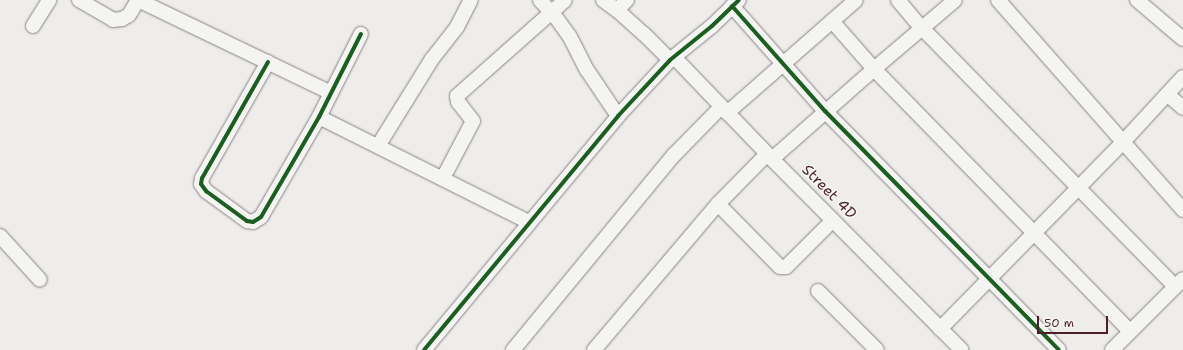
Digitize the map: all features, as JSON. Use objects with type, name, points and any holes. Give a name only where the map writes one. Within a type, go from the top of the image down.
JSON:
[{"type":"street","points":[[33,26],[49,0]]},
{"type":"street","points":[[79,0],[113,20],[122,19],[129,15],[138,0],[332,93]]},
{"type":"street","points":[[378,146],[432,59],[457,27],[471,0]]},
{"type":"street","points":[[540,0],[570,37],[587,70],[618,116]]},
{"type":"street","points":[[443,178],[473,121],[458,102],[457,96],[550,11],[565,0]]},
{"type":"street","name":"Street 4D","points":[[603,0],[622,5],[672,58],[962,350]]},
{"type":"street","points":[[513,350],[674,155],[724,110],[783,64],[856,0]]},
{"type":"street","points":[[898,0],[921,27],[1078,188],[1179,282],[1112,350]]},
{"type":"street","points":[[594,350],[718,204],[769,156],[825,111],[921,27],[955,0]]},
{"type":"street","points":[[998,0],[1183,210]]},
{"type":"street","points":[[1137,0],[1183,39]]},
{"type":"street","points":[[424,350],[618,116],[672,58],[712,26],[736,3],[783,64],[825,111],[1059,350]]},
{"type":"street","points":[[832,21],[874,69],[1033,234],[1130,331]]},
{"type":"street","points":[[268,62],[202,178],[201,184],[206,191],[247,221],[253,222],[261,217],[319,117],[361,34]]},
{"type":"street","points":[[940,329],[991,279],[1123,142],[1183,77]]},
{"type":"street","points":[[1167,94],[1183,108]]},
{"type":"street","points":[[319,117],[529,222]]},
{"type":"street","points":[[718,204],[780,267],[786,267],[833,220]]},
{"type":"street","points":[[0,236],[40,280]]},
{"type":"street","points":[[818,291],[877,350]]},
{"type":"cycle path","points":[[424,350],[618,116],[670,60],[712,26],[739,0]]},
{"type":"cycle path","points":[[732,6],[825,111],[1059,350]]},
{"type":"cycle path","points":[[268,62],[202,178],[201,184],[206,191],[247,221],[253,222],[261,217],[319,117],[361,34]]}]
